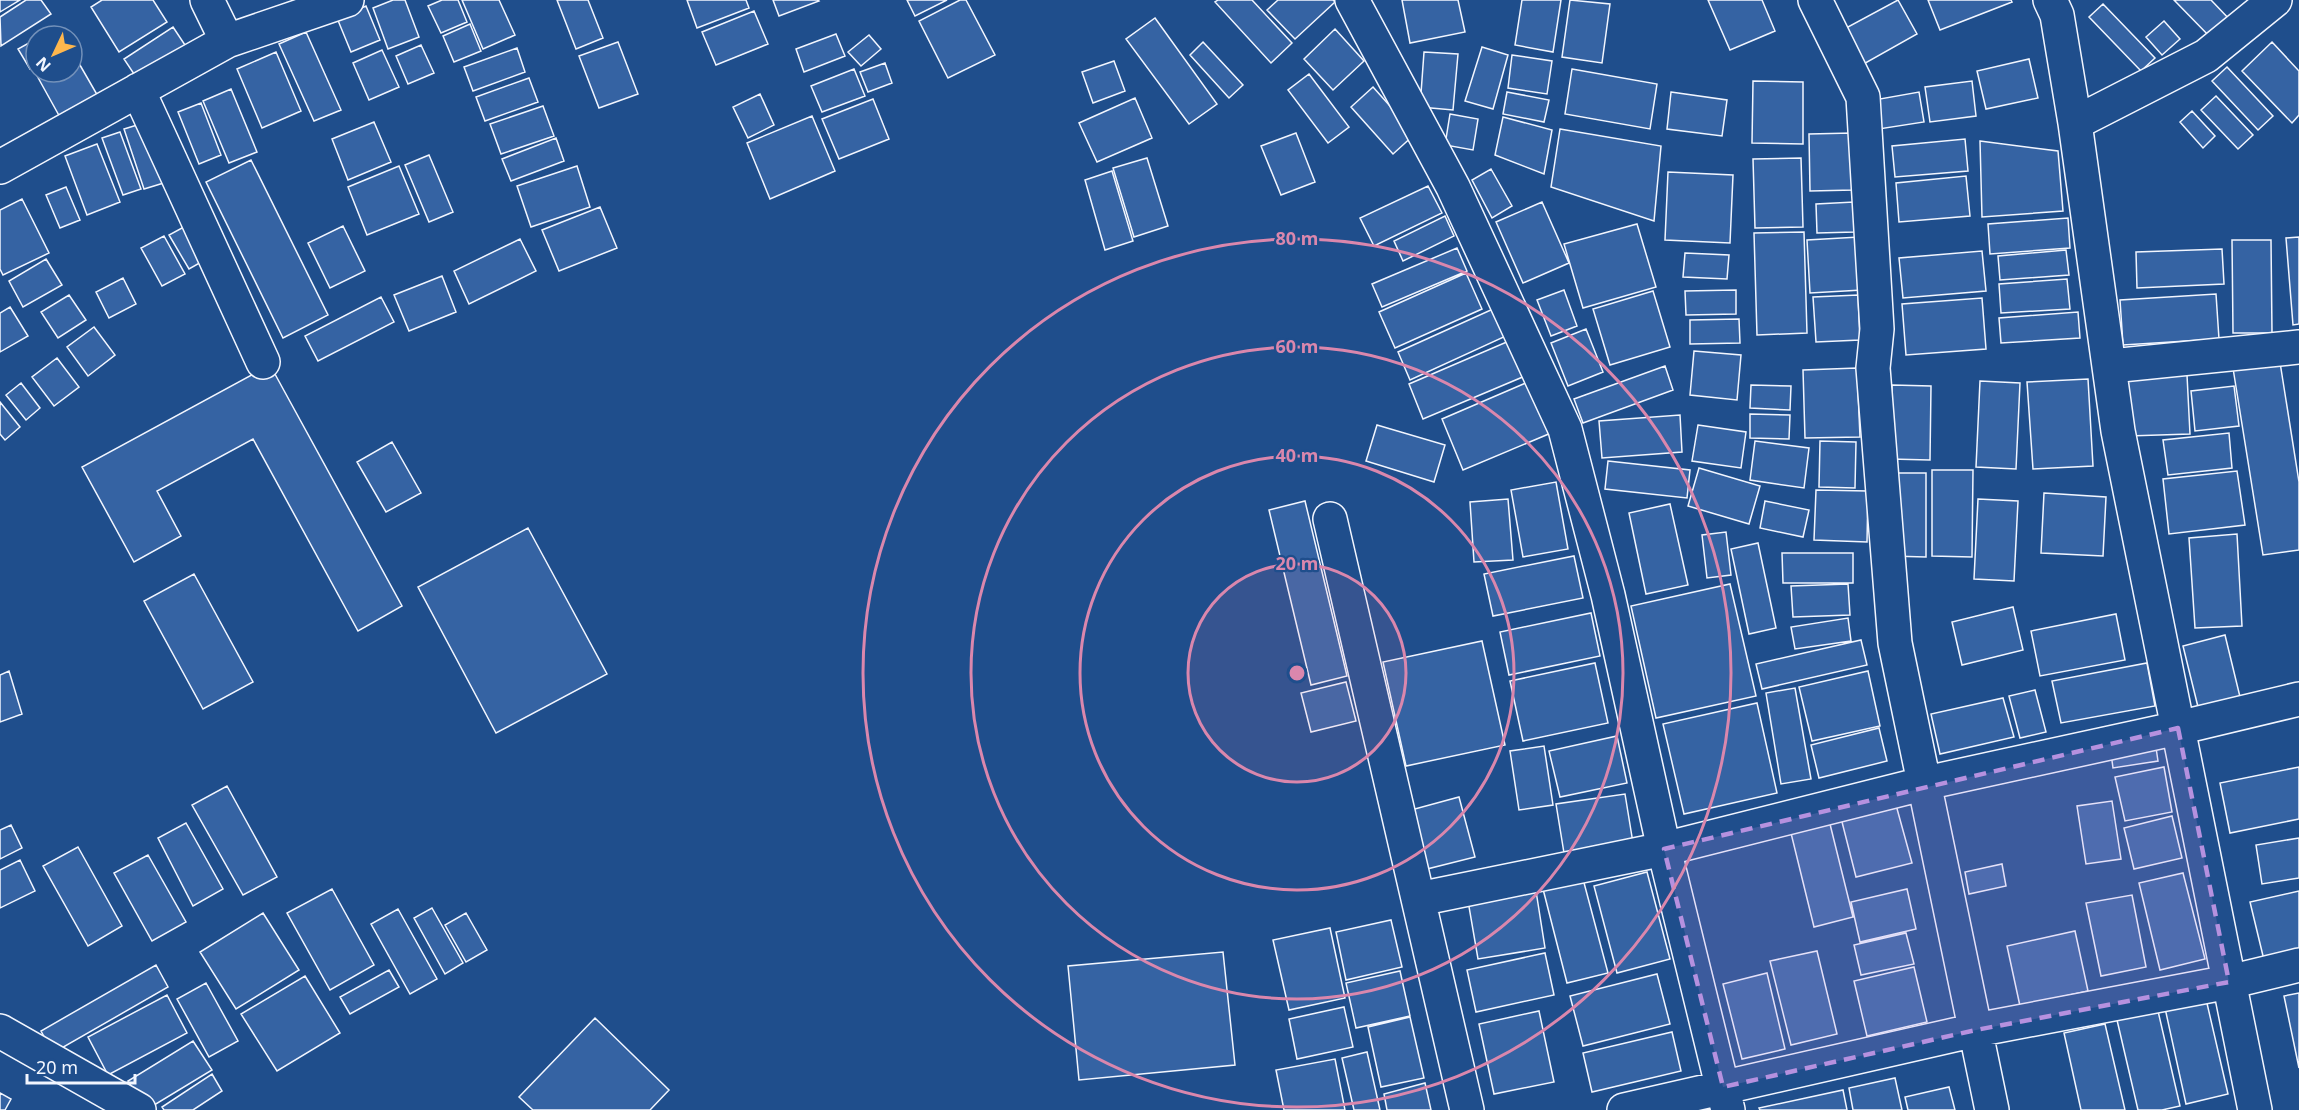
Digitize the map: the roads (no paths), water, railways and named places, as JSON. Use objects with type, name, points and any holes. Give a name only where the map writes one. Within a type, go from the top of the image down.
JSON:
[{"type":"street","points":[[207,0],[227,41]]},
{"type":"street","points":[[0,167],[227,41],[347,0]]},
{"type":"street","points":[[1352,0],[1453,187],[1565,429],[1608,595],[1664,849],[1726,1099]]},
{"type":"street","points":[[1815,0],[1863,97],[1877,329],[1873,368],[1895,643],[1926,783],[1992,1110]]},
{"type":"street","points":[[2050,0],[2057,15],[2075,123],[2111,366],[2118,431],[2255,1110]]},
{"type":"street","points":[[2075,123],[2206,56],[2275,0]]},
{"type":"street","points":[[138,90],[263,362]]},
{"type":"street","points":[[2111,366],[2299,347]]},
{"type":"street","points":[[1330,519],[1467,1110]]},
{"type":"street","points":[[1419,899],[1664,849],[1926,783],[2299,699]]},
{"type":"street","points":[[1624,1110],[1726,1099],[1976,1030],[2229,982],[2299,965]]},
{"type":"street","points":[[0,1032],[140,1110]]}]
